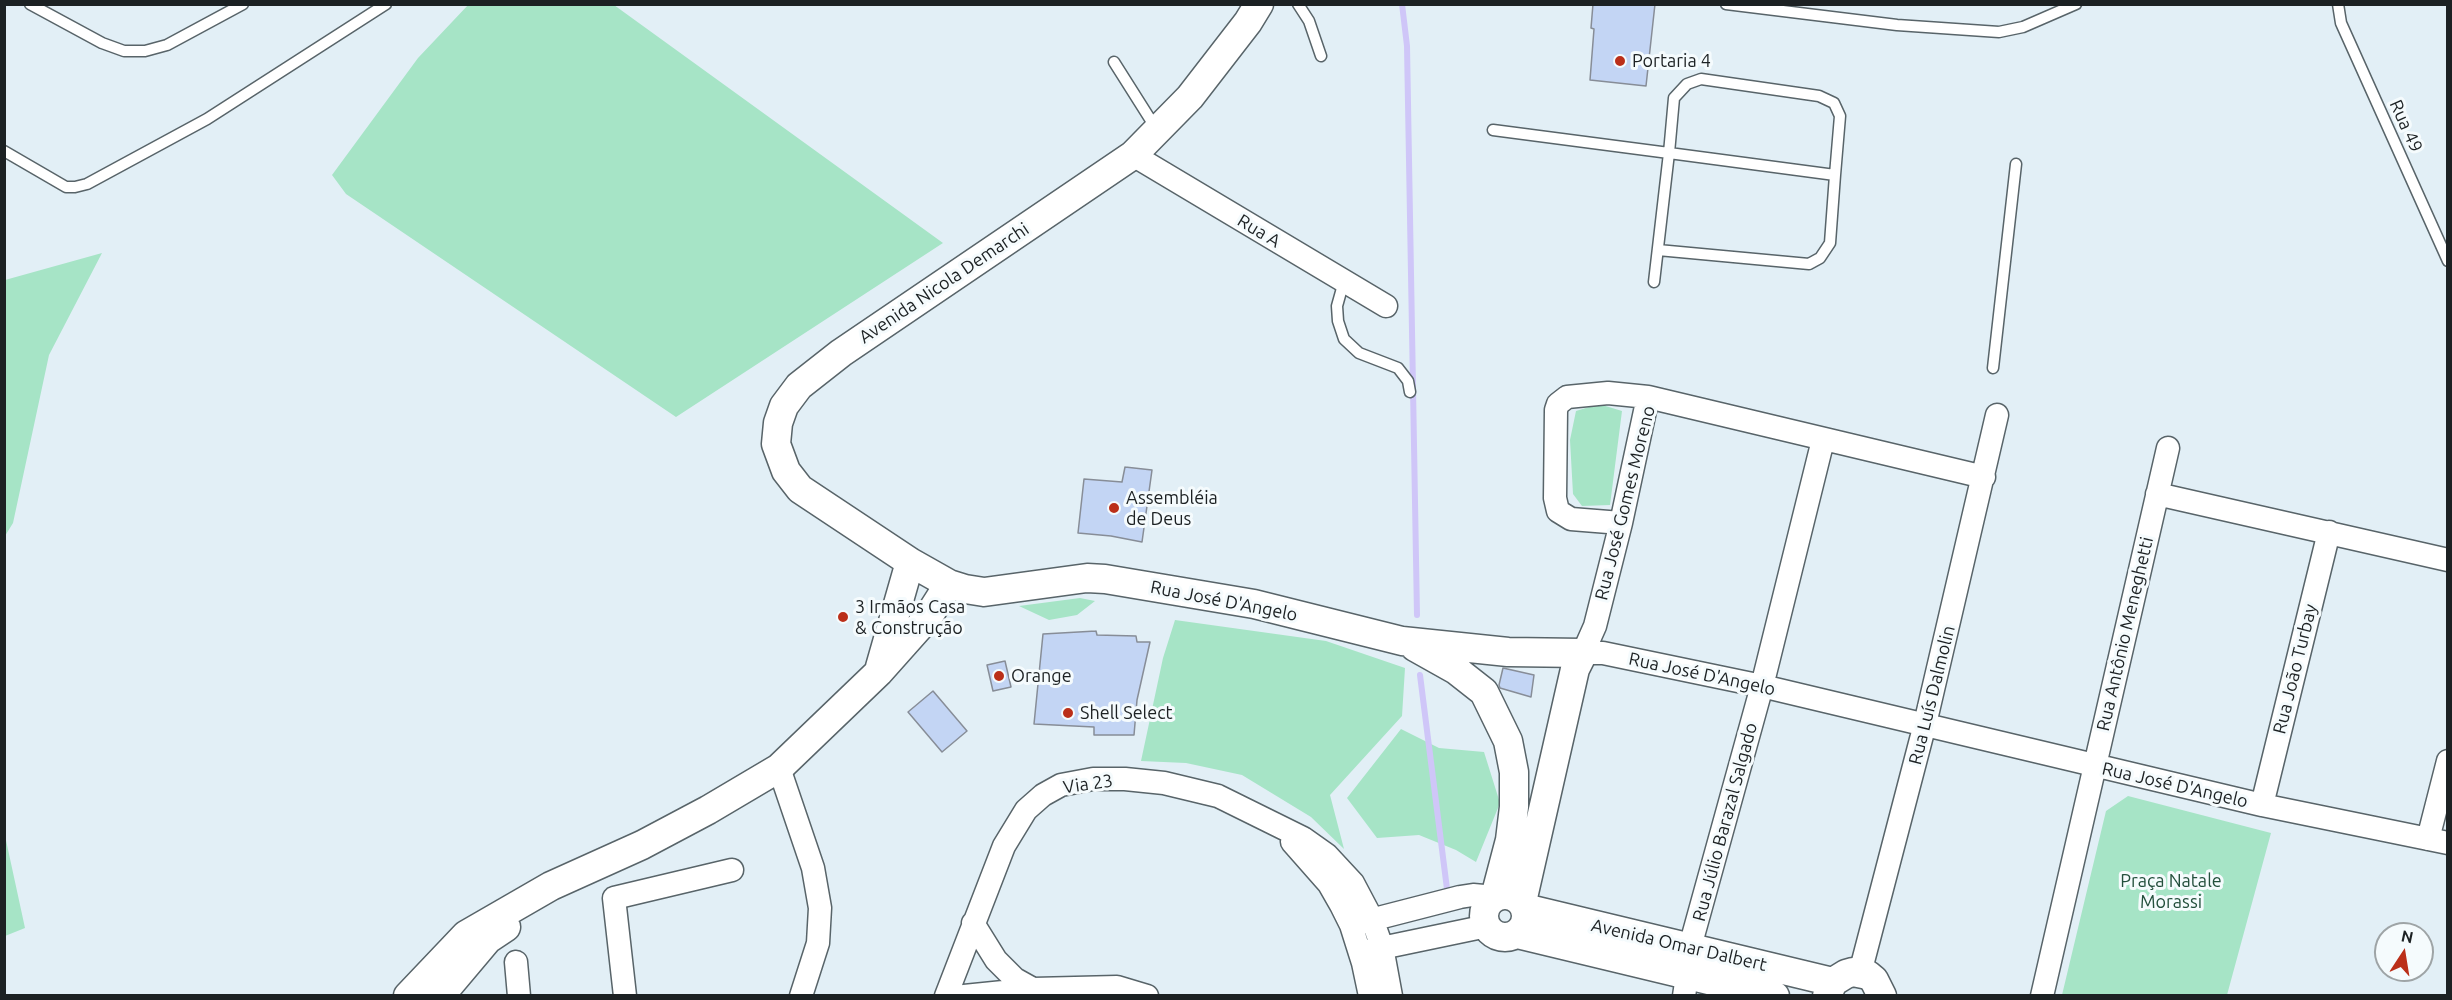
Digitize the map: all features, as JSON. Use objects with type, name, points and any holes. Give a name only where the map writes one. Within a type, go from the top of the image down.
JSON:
[{"type":"street","name":"Avenida Nicola Demarchi","points":[[949,584],[910,562],[800,489],[786,471],[776,444],[778,423],[784,406],[799,386],[841,353],[1133,155],[1190,97],[1248,22],[1259,4]]},
{"type":"street","name":"Rua A","points":[[1133,155],[1386,306]]},
{"type":"street","points":[[1621,523],[1571,519],[1558,511],[1555,498],[1556,410],[1558,404],[1567,397],[1608,393],[1648,397]]},
{"type":"street","name":"Rua José Gomes Moreno","points":[[1515,910],[1561,734],[1575,669],[1595,626],[1621,523],[1648,397],[1984,477]]},
{"type":"street","name":"Rua Luís Dalmolin","points":[[1860,973],[1925,724],[1997,415]]},
{"type":"street","name":"Rua Júlio Barazal Salgado","points":[[1688,973],[1696,925],[1762,686],[1823,440]]},
{"type":"street","name":"Rua Antônio Meneghetti","points":[[2042,996],[2168,448]]},
{"type":"street","points":[[2157,494],[2448,560]]},
{"type":"street","name":"Rua João Turbay","points":[[2262,805],[2329,532]]},
{"type":"street","points":[[879,672],[910,562]]},
{"type":"street","name":"Rua José D'Angelo","points":[[949,584],[984,592],[1087,578],[1105,579],[1254,604],[1402,641],[1508,652],[1603,652],[1762,686],[2262,805],[2438,841]]},
{"type":"street","points":[[408,996],[465,935],[551,886],[642,845],[699,815],[779,768],[879,672],[927,617],[949,584]]},
{"type":"street","points":[[1371,950],[1486,926],[1496,935],[1509,937],[1515,910],[1510,840],[1514,807],[1514,772],[1508,741],[1484,692],[1456,670],[1402,641]]},
{"type":"street","points":[[1484,692],[1508,652]]},
{"type":"street","points":[[1508,741],[1538,744],[1551,741],[1561,734]]},
{"type":"street","points":[[2438,841],[2448,760]]},
{"type":"street","points":[[779,768],[813,868],[820,908],[818,943],[801,996]]},
{"type":"street","name":"Via 23","points":[[946,996],[1004,846],[1026,810],[1043,795],[1061,785],[1093,779],[1164,783],[1218,796],[1303,838],[1327,855],[1353,884],[1371,950],[1391,996]]},
{"type":"street","points":[[440,996],[488,939],[594,866]]},
{"type":"street","points":[[625,996],[614,898],[732,870]]},
{"type":"street","name":"Avenida Omar Dalbert","points":[[1362,922],[1473,895],[1688,973],[1775,996]]},
{"type":"street","points":[[974,923],[996,960],[1015,979],[1033,989]]},
{"type":"street","name":"Via 23","points":[[1370,996],[1371,950]]},
{"type":"street","points":[[516,962],[519,996]]},
{"type":"street","name":"Avenida Omar Dalbert","points":[[1688,973],[1830,989]]},
{"type":"street","points":[[1830,989],[1846,974],[1860,973],[1874,980],[1885,995]]},
{"type":"street","points":[[964,996],[1033,989],[1118,987],[1135,990],[1147,996]]},
{"type":"lane","points":[[30,4],[102,43],[124,51],[145,51],[167,45],[243,4]]},
{"type":"lane","points":[[4,151],[55,182],[75,188],[87,184],[207,119],[386,4]]},
{"type":"lane","points":[[1298,4],[1310,21],[1321,56]]},
{"type":"lane","points":[[1726,4],[1897,25],[1999,32],[2023,27],[2076,4]]},
{"type":"lane","name":"Rua 49","points":[[2338,4],[2341,23],[2448,261]]},
{"type":"lane","points":[[1114,62],[1157,130]]},
{"type":"lane","points":[[1654,282],[1674,98],[1687,84],[1701,79],[1819,96],[1834,103],[1840,116],[1830,243],[1820,258],[1809,264],[1658,250]]},
{"type":"lane","points":[[1493,130],[1835,175]]},
{"type":"lane","points":[[1993,368],[2016,164]]},
{"type":"lane","points":[[1344,281],[1337,306],[1338,321],[1344,339],[1359,353],[1398,368],[1408,381],[1410,392]]},
{"type":"green space","points":[[469,4],[614,5],[943,243],[676,417],[346,194],[332,175],[418,58]]},
{"type":"green space","points":[[102,253],[49,355],[13,523],[5,536],[5,280]]},
{"type":"green space","points":[[1599,404],[1622,411],[1610,505],[1582,506],[1573,494],[1570,440],[1576,411]]},
{"type":"green space","points":[[1080,598],[1095,601],[1077,615],[1049,620],[1019,606]]},
{"type":"green space","points":[[1175,620],[1326,641],[1405,668],[1402,716],[1330,795],[1344,849],[1311,817],[1242,775],[1186,763],[1141,761],[1163,658]]},
{"type":"green space","points":[[1401,729],[1439,748],[1484,752],[1500,803],[1476,862],[1456,850],[1419,835],[1377,838],[1347,798]]},
{"type":"green space","name":"Praça Natale Morassi","points":[[2128,796],[2271,833],[2227,995],[2062,995],[2106,811]]},
{"type":"green space","points":[[4,831],[25,928],[5,936],[4,936]]},
{"type":"building","points":[[1593,4],[1655,4],[1646,86],[1590,80],[1594,29],[1591,28]]},
{"type":"building","name":"Assembléia de Deus","points":[[1125,467],[1152,470],[1142,542],[1078,533],[1084,479],[1122,482]]},
{"type":"building","points":[[1096,631],[1097,635],[1136,636],[1137,642],[1150,642],[1137,700],[1134,735],[1094,735],[1094,727],[1034,724],[1043,634]]},
{"type":"building","name":"Orange","points":[[1005,661],[1011,687],[993,691],[987,665]]},
{"type":"building","points":[[1503,668],[1534,675],[1531,697],[1500,688]]},
{"type":"building","points":[[933,691],[967,731],[942,752],[908,712]]},
{"type":"waterway","points":[[1402,4],[1407,46],[1417,615]]},
{"type":"waterway","points":[[1420,675],[1447,889]]},
{"type":"place","name":"Portaria 4","points":[[1620,61]]},
{"type":"place","name":"Assembléia de Deus","points":[[1114,508]]},
{"type":"place","name":"3 Irmãos Casa & Construção","points":[[843,617]]},
{"type":"place","name":"Orange","points":[[999,676]]},
{"type":"place","name":"Shell Select","points":[[1068,713]]}]
